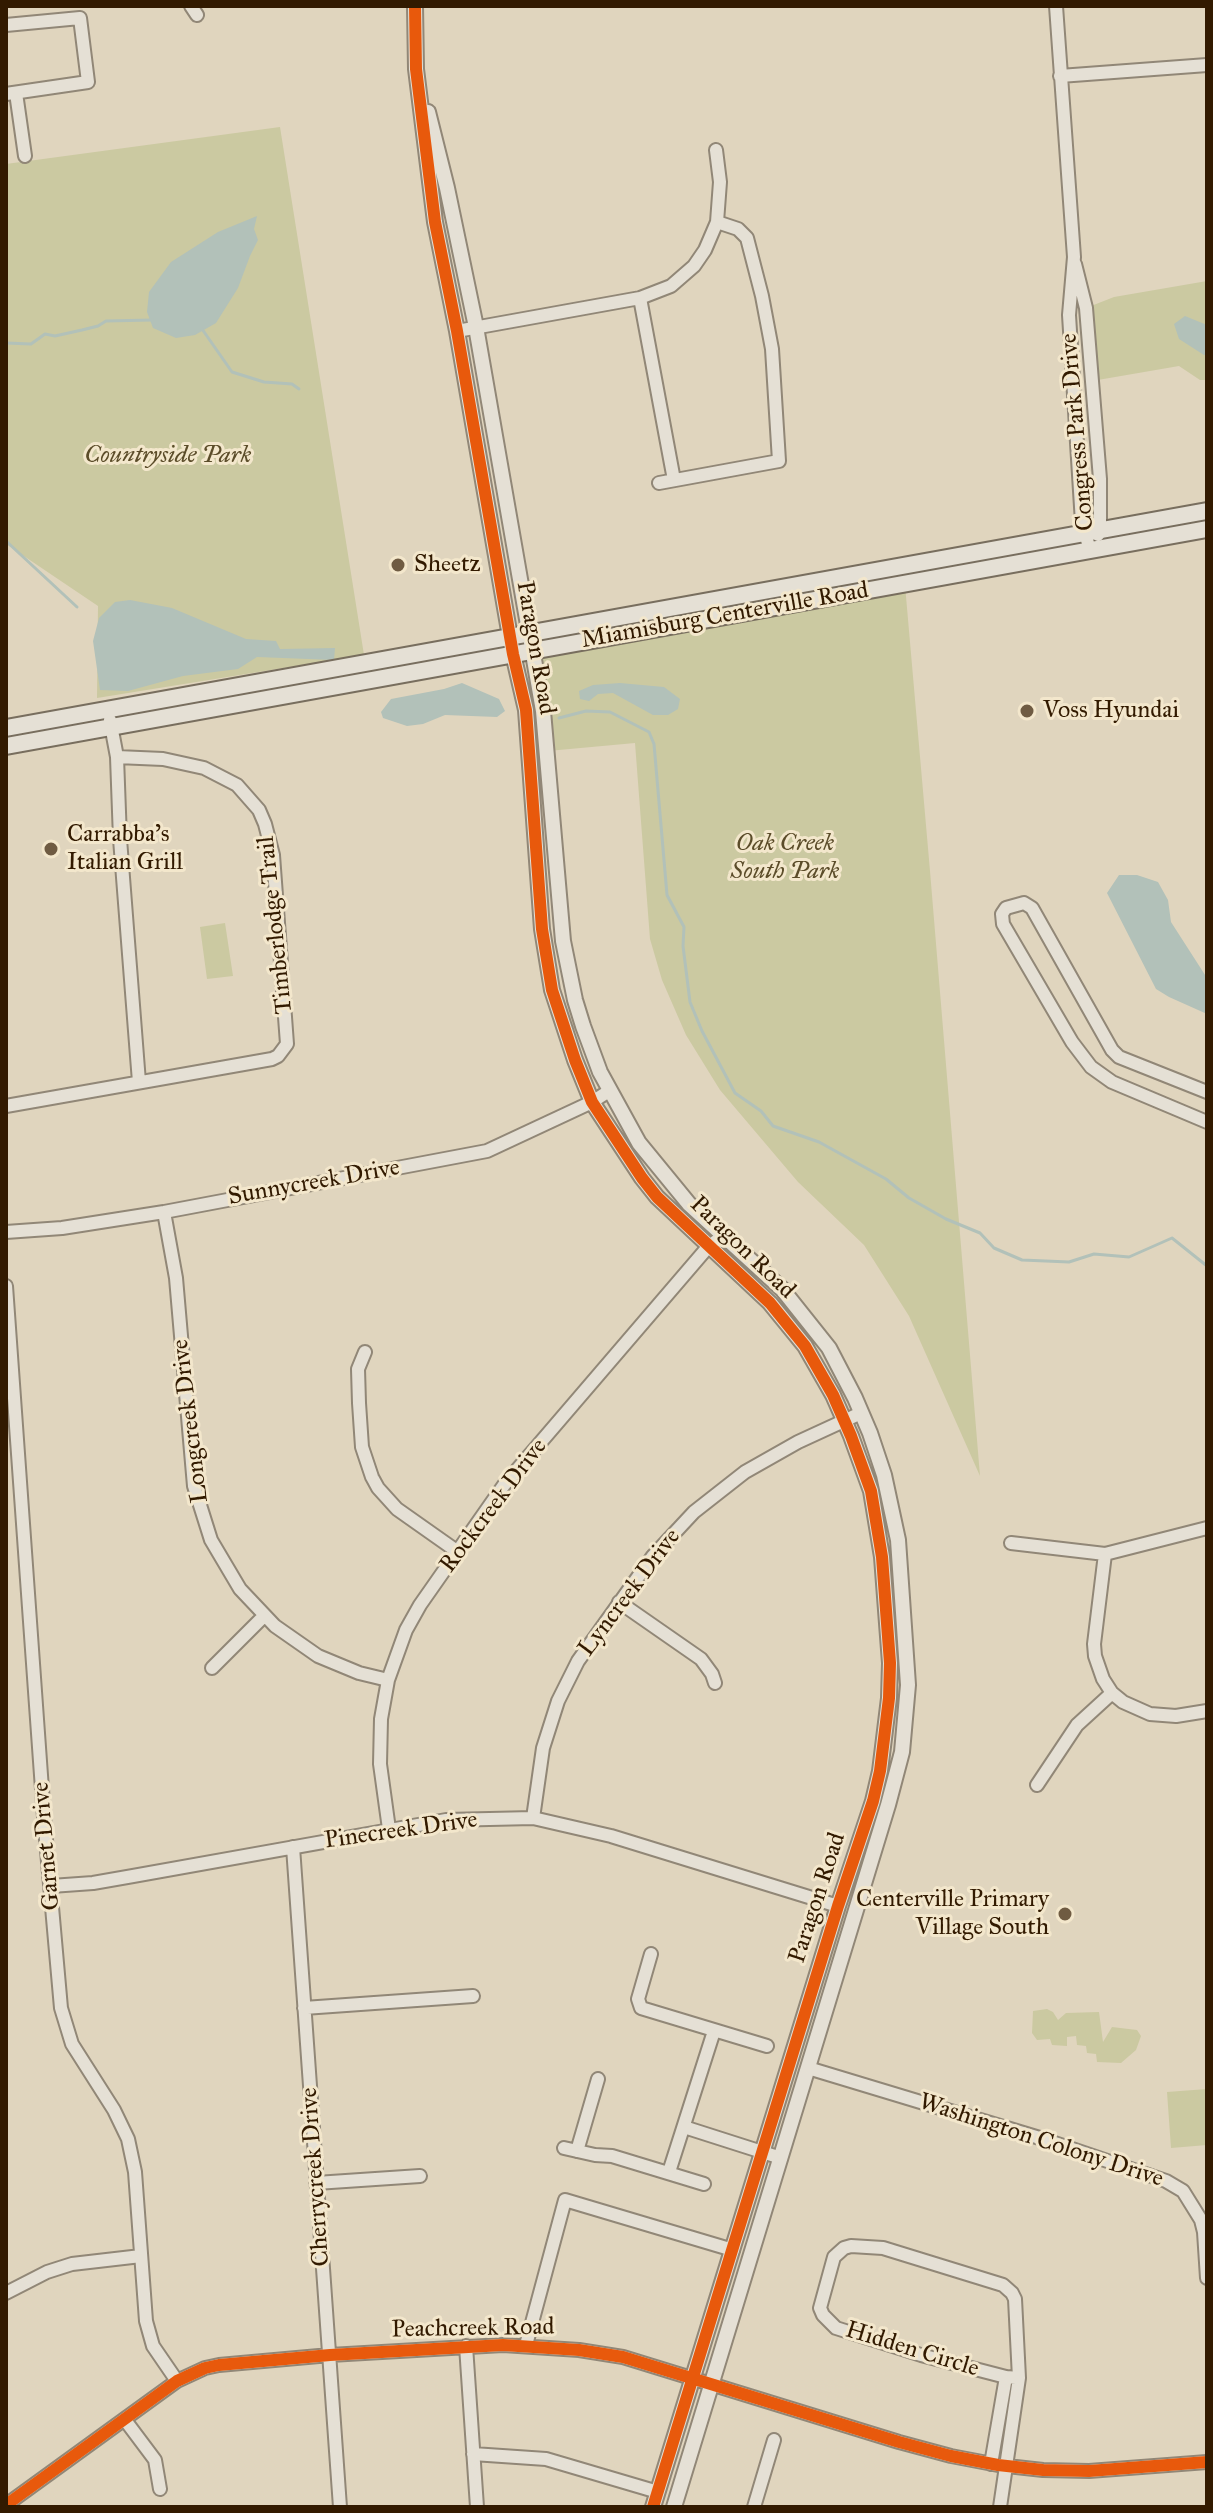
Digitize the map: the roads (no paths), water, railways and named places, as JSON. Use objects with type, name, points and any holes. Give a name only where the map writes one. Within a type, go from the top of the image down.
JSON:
[{"type":"main road","name":"Miamisburg Centerville Road","points":[[6,728],[295,676],[512,646],[532,650],[759,610],[1207,511]]},
{"type":"main road","name":"Miamisburg Centerville Road","points":[[6,746],[298,695],[512,646],[529,633],[756,592],[1091,538],[1207,529]]},
{"type":"main road","points":[[756,592],[759,610]]},
{"type":"main road","points":[[295,676],[298,695]]},
{"type":"street","name":"Paragon Road","points":[[415,6],[416,69],[423,139],[512,646],[526,710],[546,959],[552,990],[592,1102],[642,1178],[657,1197],[790,1324],[822,1376],[871,1491],[878,1524],[890,1663],[880,1771],[653,2507]]},
{"type":"street","name":"Congress Park Drive","points":[[1056,6],[1074,257],[1086,308],[1100,479],[1091,538]]},
{"type":"street","points":[[6,25],[80,18],[88,82],[11,94],[25,156]]},
{"type":"street","points":[[1060,76],[1207,65]]},
{"type":"street","name":"Paragon Road","points":[[416,69],[439,152],[476,327],[532,650],[547,738],[563,941],[575,1000],[600,1072],[639,1143],[689,1204],[782,1289],[829,1348],[861,1413],[884,1475],[898,1540],[907,1648],[902,1752],[674,2507]]},
{"type":"street","points":[[457,331],[640,298],[671,286],[694,266],[717,222],[720,193],[716,150]]},
{"type":"street","points":[[659,483],[779,461],[772,349],[747,238],[738,229],[717,222]]},
{"type":"street","points":[[439,237],[457,233]]},
{"type":"street","name":"Congress Park Drive","points":[[1074,257],[1069,315],[1091,538]]},
{"type":"street","points":[[640,298],[674,480]]},
{"type":"street","points":[[109,709],[117,757],[120,839],[139,1082]]},
{"type":"street","name":"Timberlodge Trail","points":[[6,1106],[272,1059],[284,1050],[288,1038],[273,855],[259,810],[237,785],[204,768],[163,759],[117,757]]},
{"type":"street","points":[[1207,1092],[1119,1057],[1112,1050],[1032,908],[1024,903],[1006,908],[1002,914],[1003,924],[1072,1042],[1091,1067],[1112,1082],[1207,1122]]},
{"type":"street","name":"Sunnycreek Drive","points":[[6,1232],[62,1228],[164,1212],[487,1151],[509,1143],[609,1091]]},
{"type":"street","name":"Longcreek Drive","points":[[164,1212],[176,1278],[191,1464],[206,1529],[240,1589],[264,1616],[318,1656],[359,1673],[388,1680]]},
{"type":"street","name":"Rockcreek Drive","points":[[389,1829],[380,1764],[388,1680],[406,1630],[420,1605],[504,1485],[708,1247],[724,1235]]},
{"type":"street","name":"Garnet Drive","points":[[6,1286],[59,1989],[66,2027],[79,2056],[114,2110],[128,2139],[135,2172],[149,2334],[159,2357],[177,2381]]},
{"type":"street","points":[[365,1352],[358,1369],[359,1403],[362,1447],[372,1477],[397,1509],[458,1552]]},
{"type":"street","name":"Lyncreek Drive","points":[[533,1818],[543,1748],[558,1701],[578,1661],[653,1556],[680,1526],[732,1481],[777,1453],[861,1413]]},
{"type":"street","points":[[1011,1543],[1105,1554],[1207,1528]]},
{"type":"street","points":[[1105,1554],[1094,1644],[1098,1668],[1112,1693],[1123,1702],[1150,1714],[1176,1716],[1207,1711]]},
{"type":"street","points":[[619,1602],[701,1659],[715,1683]]},
{"type":"street","points":[[212,1668],[264,1616]]},
{"type":"street","points":[[1037,1785],[1077,1725],[1112,1693]]},
{"type":"street","name":"Pinecreek Drive","points":[[51,1886],[93,1883],[389,1829],[472,1818],[533,1818],[611,1836],[838,1906]]},
{"type":"street","name":"Cherrycreek Drive","points":[[293,1847],[340,2507]]},
{"type":"street","points":[[651,1954],[638,1999],[641,2008],[767,2046]]},
{"type":"street","points":[[304,2008],[473,1996]]},
{"type":"street","points":[[669,2172],[714,2031]]},
{"type":"street","name":"Washington Colony Drive","points":[[808,2068],[1043,2139],[1166,2181],[1183,2191],[1201,2220],[1207,2278]]},
{"type":"street","points":[[598,2079],[570,2149],[612,2156],[704,2184]]},
{"type":"street","points":[[684,2127],[781,2158]]},
{"type":"street","points":[[316,2183],[420,2176]]},
{"type":"street","points":[[526,2345],[565,2200],[733,2250]]},
{"type":"street","name":"Hidden Circle","points":[[1000,2507],[1013,2378],[1015,2299],[1008,2289],[883,2248],[851,2246],[834,2257],[820,2308],[829,2323],[921,2355],[1013,2378]]},
{"type":"street","points":[[6,2293],[47,2272],[72,2264],[141,2256]]},
{"type":"street","name":"Peachcreek Road","points":[[6,2505],[177,2381],[205,2368],[330,2355],[466,2346],[526,2345],[623,2357],[899,2442],[991,2464],[1089,2471],[1207,2462]]},
{"type":"street","points":[[466,2346],[477,2507]]},
{"type":"street","name":"Hidden Circle","points":[[991,2464],[1013,2378]]},
{"type":"street","points":[[125,2420],[155,2460],[160,2489]]},
{"type":"street","points":[[754,2507],[774,2440]]},
{"type":"street","points":[[473,2454],[546,2459],[658,2492]]},
{"type":"waterway","points":[[6,343],[31,344],[45,334],[55,336],[98,326],[106,321],[152,320]]},
{"type":"waterway","points":[[202,329],[232,372],[264,382],[292,384],[299,389]]},
{"type":"waterway","points":[[6,541],[77,607]]},
{"type":"waterway","points":[[559,718],[586,711],[610,712],[649,732],[654,744],[667,895],[684,927],[683,946],[690,1002],[735,1093],[761,1111],[773,1126],[819,1142],[886,1179],[909,1198],[946,1219],[980,1233],[994,1248],[1022,1260],[1069,1262],[1094,1254],[1129,1257],[1172,1238],[1207,1266]]},
{"type":"place","name":"Sheetz","points":[[398,565]]},
{"type":"place","name":"Voss Hyundai","points":[[1027,711]]},
{"type":"place","name":"Carrabba's Italian Grill","points":[[51,849]]},
{"type":"place","name":"Centerville Primary Village South","points":[[1065,1914]]},
{"type":"park label","name":"Countryside Park","points":[[168,456]]},
{"type":"park label","name":"Oak Creek South Park","points":[[785,858]]}]
